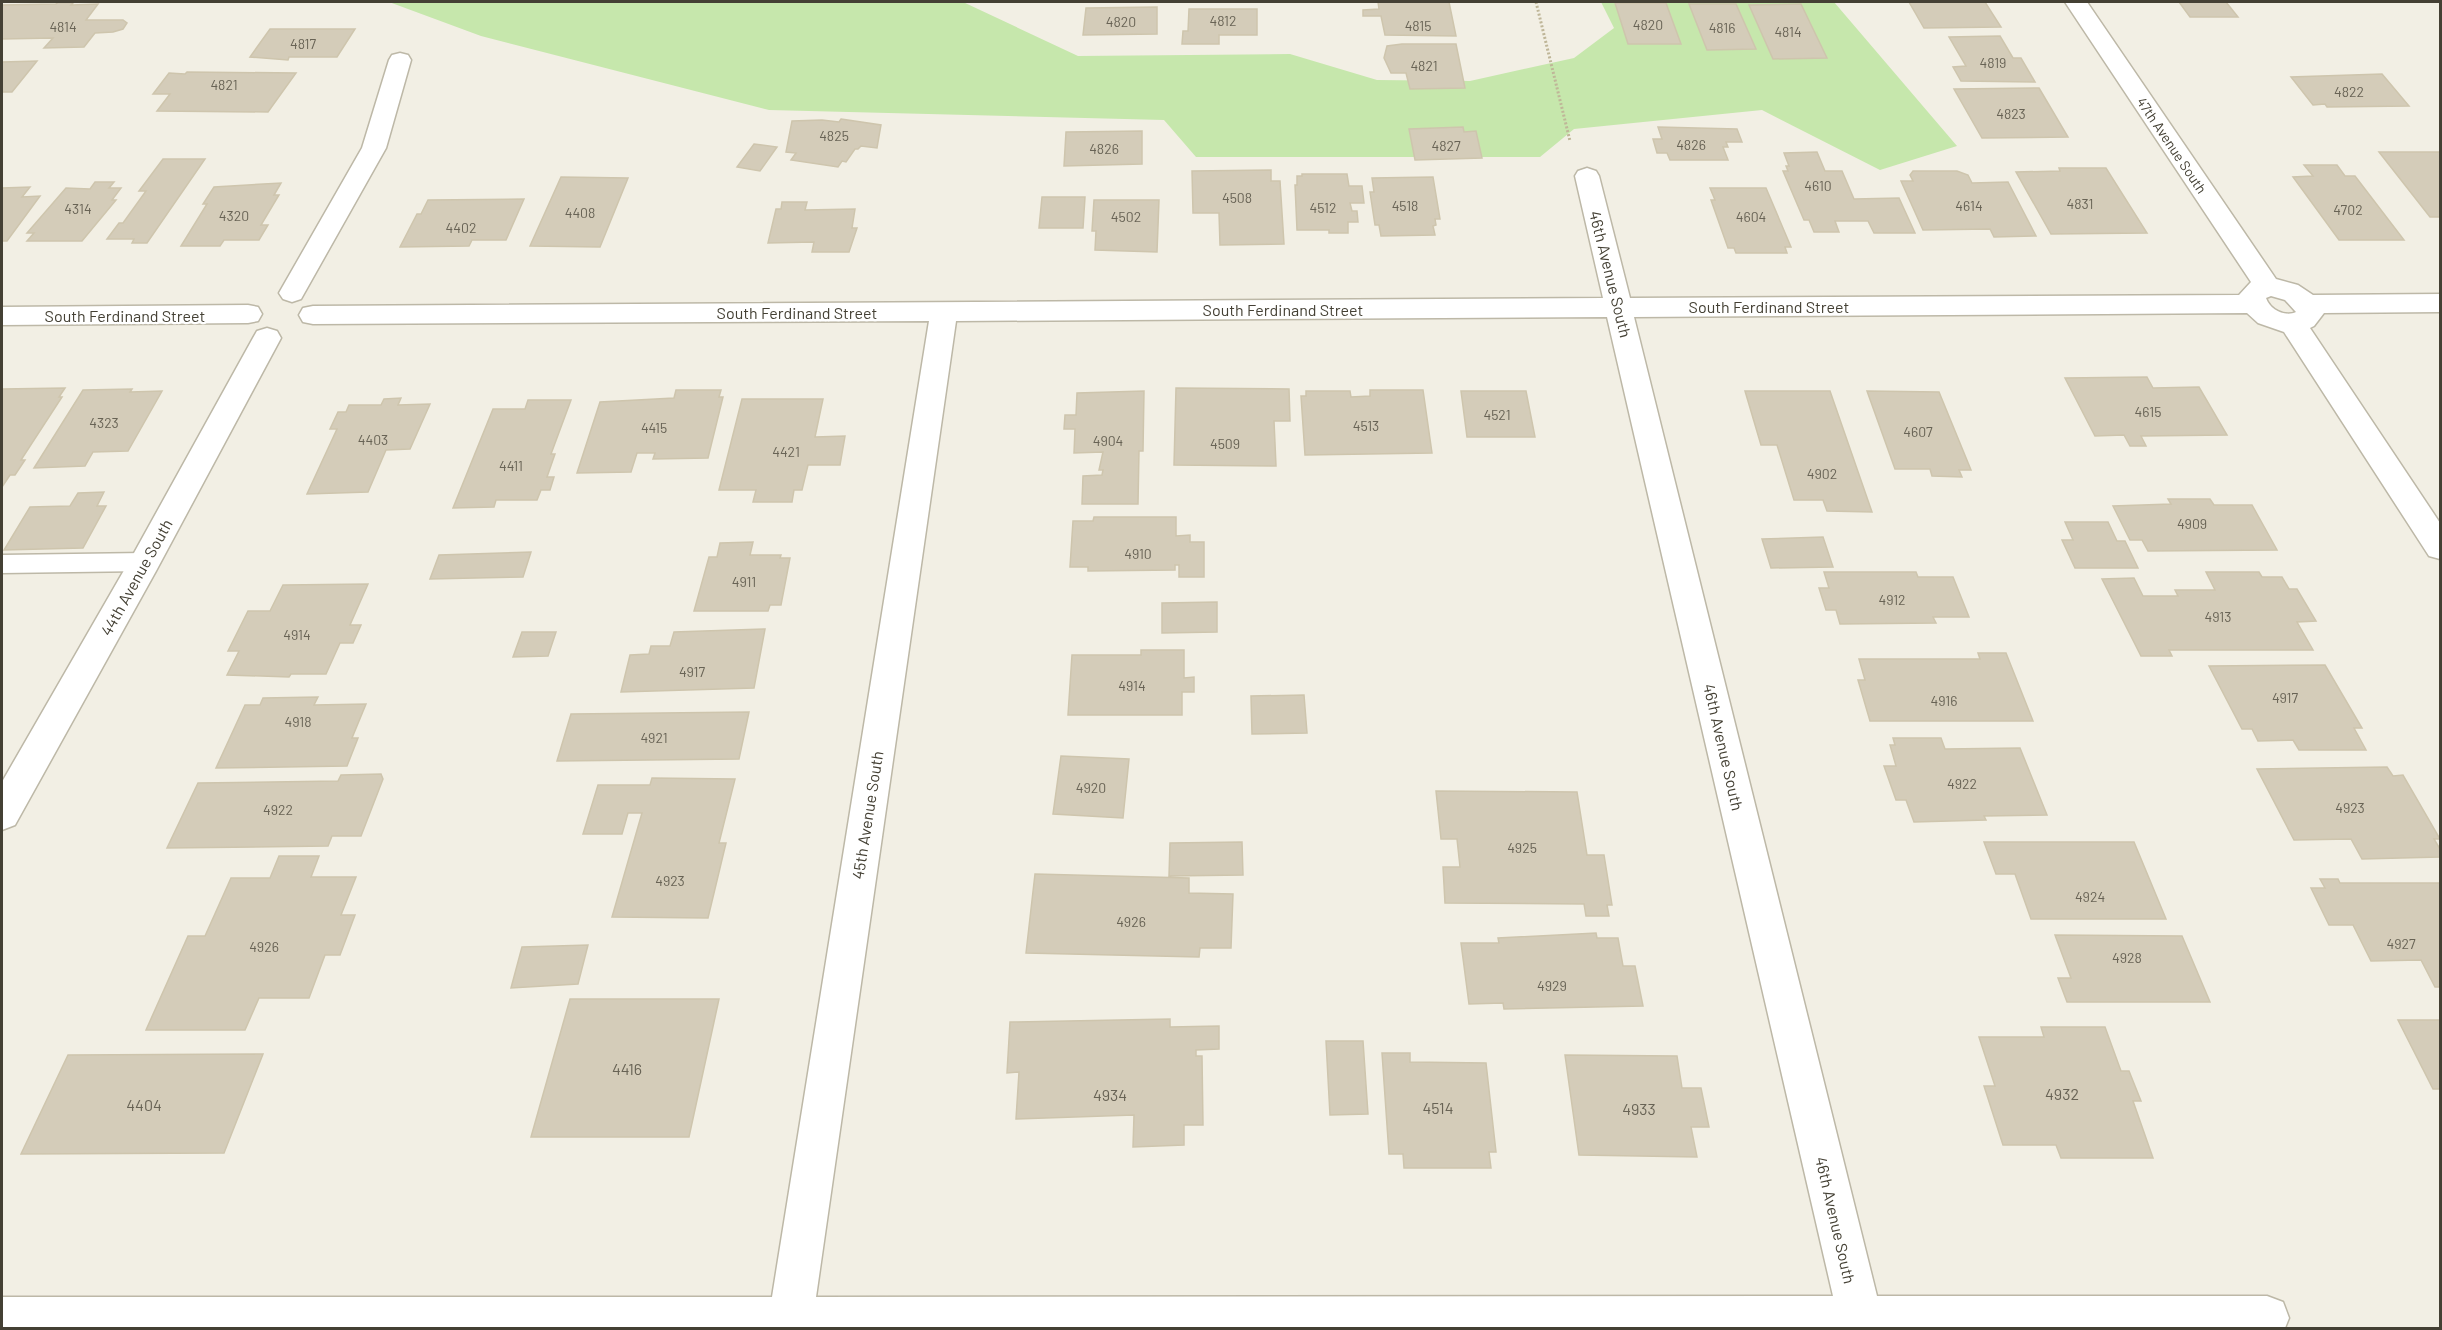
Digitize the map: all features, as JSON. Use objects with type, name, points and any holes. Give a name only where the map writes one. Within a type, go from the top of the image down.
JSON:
[{"type":"street","name":"47th Avenue South","points":[[2076,2],[2261,296]]},
{"type":"street","points":[[291,293],[374,148],[400,60]]},
{"type":"street","name":"46th Avenue South","points":[[1580,163],[1620,307],[1860,1318]]},
{"type":"street","points":[[291,293],[310,298],[315,304],[313,315],[303,326],[292,333],[267,338],[251,336],[246,331],[244,325],[248,314],[267,299],[291,293]]},
{"type":"street","name":"South Ferdinand Street","points":[[313,315],[1620,307],[2261,296]]},
{"type":"street","points":[[2261,296],[2268,317],[2440,303]]},
{"type":"street","name":"45th Avenue South","points":[[791,1318],[944,311]]},
{"type":"street","name":"South Ferdinand Street","points":[[2,316],[248,314]]},
{"type":"street","points":[[2299,314],[2440,547]]},
{"type":"street","name":"44th Avenue South","points":[[2,814],[146,562],[267,338]]},
{"type":"street","points":[[2,1319],[285,1323],[791,1318],[1166,1323],[1860,1318],[2160,1323],[2267,1318]]},
{"type":"lane","points":[[2,564],[146,562]]},
{"type":"path","points":[[1536,2],[1580,163]]},
{"type":"green space","points":[[389,2],[963,2],[1078,56],[1290,54],[1377,80],[1470,81],[1574,58],[1614,28],[1601,2],[1834,2],[1957,146],[1880,170],[1762,110],[1574,129],[1540,157],[1196,157],[1164,120],[769,110],[481,36]]},
{"type":"building","points":[[74,2],[71,5],[98,4],[86,20],[123,20],[127,23],[123,29],[95,33],[84,47],[44,48],[53,38],[2,39],[2,5],[56,4]]},
{"type":"building","points":[[1378,2],[1449,2],[1456,36],[1385,35],[1381,16],[1363,16],[1363,10],[1379,9]]},
{"type":"building","points":[[1909,2],[1985,2],[2001,27],[1924,28]]},
{"type":"building","points":[[2179,2],[2226,2],[2238,17],[2190,17]]},
{"type":"building","points":[[1615,3],[1666,3],[1681,44],[1628,44]]},
{"type":"building","points":[[1689,4],[1736,4],[1756,49],[1707,50]]},
{"type":"building","points":[[1801,4],[1827,58],[1773,59],[1749,5]]},
{"type":"building","points":[[1157,7],[1157,34],[1083,35],[1086,8]]},
{"type":"building","points":[[1189,9],[1257,9],[1257,35],[1219,35],[1219,44],[1182,44],[1183,31],[1188,31]]},
{"type":"building","points":[[270,29],[355,29],[337,57],[289,57],[288,60],[250,57]]},
{"type":"building","points":[[2000,36],[2013,58],[2021,58],[2035,82],[1961,81],[1953,67],[1966,66],[1949,37]]},
{"type":"building","points":[[1456,44],[1465,88],[1410,89],[1406,73],[1391,73],[1384,58],[1387,46]]},
{"type":"building","points":[[37,61],[12,92],[2,92],[2,62]]},
{"type":"building","points":[[187,72],[296,73],[268,112],[157,111],[170,94],[153,94],[169,73],[185,74]]},
{"type":"building","points":[[2382,74],[2409,106],[2327,107],[2325,104],[2313,105],[2291,77]]},
{"type":"building","points":[[2039,88],[2068,137],[1982,138],[1954,89]]},
{"type":"building","points":[[841,119],[881,125],[877,148],[861,146],[855,149],[846,162],[842,161],[838,167],[791,160],[796,153],[786,152],[792,121],[839,122]]},
{"type":"building","points":[[1463,127],[1464,132],[1476,131],[1482,158],[1415,160],[1409,129]]},
{"type":"building","points":[[1658,127],[1737,129],[1742,142],[1726,142],[1728,147],[1723,147],[1728,160],[1670,160],[1667,153],[1657,153],[1653,139],[1662,139]]},
{"type":"building","points":[[1142,131],[1142,164],[1064,166],[1066,132]]},
{"type":"building","points":[[754,144],[777,147],[760,171],[737,167]]},
{"type":"building","points":[[1817,152],[1825,171],[1842,171],[1854,199],[1899,198],[1915,233],[1874,233],[1868,221],[1835,221],[1839,232],[1814,232],[1809,220],[1804,220],[1783,171],[1788,171],[1786,166],[1789,166],[1784,153]]},
{"type":"building","points":[[2379,152],[2440,152],[2440,217],[2430,217]]},
{"type":"building","points":[[163,159],[205,159],[147,243],[132,243],[134,239],[107,239],[119,223],[123,223],[146,191],[139,191]]},
{"type":"building","points":[[2304,165],[2337,165],[2345,176],[2355,176],[2404,240],[2339,240],[2293,177],[2313,176]]},
{"type":"building","points":[[2059,168],[2106,168],[2147,233],[2051,234],[2016,172],[2060,171]]},
{"type":"building","points":[[1271,170],[1271,181],[1280,181],[1284,244],[1220,245],[1219,213],[1193,213],[1192,171]]},
{"type":"building","points":[[1913,171],[1957,171],[1968,175],[1972,183],[2008,182],[2036,236],[1994,237],[1990,229],[1923,230],[1901,181],[1913,181],[1910,175]]},
{"type":"building","points":[[1302,174],[1347,174],[1349,186],[1362,186],[1364,203],[1350,203],[1352,211],[1357,211],[1358,222],[1348,222],[1348,233],[1329,233],[1329,230],[1297,230],[1295,185],[1297,185],[1297,176],[1302,176]]},
{"type":"building","points":[[561,177],[628,178],[600,247],[530,246]]},
{"type":"building","points":[[1433,177],[1440,219],[1435,219],[1436,225],[1433,226],[1435,235],[1381,236],[1379,225],[1375,225],[1370,192],[1374,192],[1372,178]]},
{"type":"building","points":[[95,182],[114,182],[109,188],[121,188],[112,200],[116,200],[82,241],[27,241],[34,233],[27,233],[66,188],[90,189]]},
{"type":"building","points":[[281,183],[274,195],[279,195],[261,225],[268,225],[259,240],[224,240],[220,246],[181,246],[207,204],[203,204],[214,187]]},
{"type":"building","points":[[30,187],[22,197],[40,196],[7,241],[2,241],[2,188]]},
{"type":"building","points":[[1710,188],[1766,188],[1791,247],[1785,247],[1787,253],[1736,253],[1734,248],[1728,248],[1711,200],[1715,200]]},
{"type":"building","points":[[1042,197],[1085,197],[1083,228],[1039,228]]},
{"type":"building","points":[[524,199],[506,240],[472,240],[469,246],[400,247],[417,214],[421,214],[428,200]]},
{"type":"building","points":[[1094,200],[1159,200],[1157,252],[1095,250],[1096,231],[1092,231]]},
{"type":"building","points":[[782,202],[807,202],[805,210],[855,209],[852,228],[857,228],[849,252],[812,252],[814,242],[768,243],[776,209],[781,209]]},
{"type":"building","points":[[2147,377],[2153,388],[2199,387],[2227,435],[2141,436],[2146,446],[2130,446],[2124,435],[2095,436],[2065,378]]},
{"type":"building","points":[[65,388],[59,397],[62,397],[21,460],[25,460],[15,475],[10,475],[2,487],[2,389]]},
{"type":"building","points":[[1176,388],[1289,389],[1290,421],[1274,421],[1276,466],[1174,465]]},
{"type":"building","points":[[132,389],[130,392],[162,391],[128,451],[93,452],[85,466],[34,468],[83,390]]},
{"type":"building","points":[[676,390],[721,390],[719,397],[723,397],[708,458],[653,459],[655,453],[637,453],[631,472],[577,473],[600,402],[674,398]]},
{"type":"building","points":[[1370,390],[1423,390],[1432,453],[1305,455],[1301,396],[1306,396],[1306,391],[1350,391],[1351,397],[1370,396]]},
{"type":"building","points":[[1144,391],[1143,451],[1139,451],[1138,504],[1082,504],[1083,476],[1102,475],[1103,470],[1099,470],[1103,452],[1074,453],[1075,429],[1064,429],[1065,415],[1076,415],[1077,393]]},
{"type":"building","points":[[1461,391],[1526,391],[1535,437],[1467,437]]},
{"type":"building","points":[[1745,391],[1830,391],[1872,512],[1827,511],[1823,500],[1794,500],[1777,445],[1761,445]]},
{"type":"building","points":[[1867,391],[1939,392],[1971,470],[1959,470],[1962,477],[1932,476],[1930,469],[1895,469]]},
{"type":"building","points":[[401,398],[398,405],[430,404],[410,449],[386,450],[368,492],[307,494],[337,429],[330,429],[338,412],[346,412],[349,405],[381,405],[384,399]]},
{"type":"building","points":[[742,399],[823,399],[815,437],[845,436],[840,465],[808,465],[802,490],[794,490],[792,502],[753,502],[756,490],[719,490]]},
{"type":"building","points":[[528,400],[571,400],[551,454],[555,454],[547,477],[554,477],[550,490],[541,490],[537,500],[496,500],[494,507],[453,508],[493,409],[525,409]]},
{"type":"building","points":[[104,492],[97,506],[106,506],[83,548],[4,550],[30,507],[70,506],[78,493]]},
{"type":"building","points":[[2168,499],[2210,499],[2214,505],[2252,505],[2277,550],[2148,551],[2142,540],[2130,540],[2113,506],[2171,504]]},
{"type":"building","points":[[1094,517],[1176,517],[1176,536],[1190,535],[1190,542],[1204,542],[1204,577],[1179,577],[1179,565],[1175,565],[1175,570],[1088,571],[1088,567],[1070,567],[1073,521],[1093,521]]},
{"type":"building","points":[[2065,522],[2108,522],[2117,541],[2125,541],[2138,568],[2075,568],[2062,540],[2073,540]]},
{"type":"building","points":[[1823,537],[1833,567],[1771,568],[1762,539]]},
{"type":"building","points":[[753,542],[750,555],[781,555],[780,558],[790,558],[781,605],[770,605],[768,611],[694,611],[709,557],[717,557],[720,543]]},
{"type":"building","points":[[531,552],[523,577],[430,579],[439,555]]},
{"type":"building","points":[[1824,572],[1916,572],[1918,577],[1953,577],[1969,617],[1933,617],[1936,623],[1840,624],[1836,610],[1826,610],[1819,588],[1829,588]]},
{"type":"building","points":[[2206,572],[2259,572],[2262,577],[2282,577],[2289,589],[2297,589],[2316,621],[2297,622],[2313,650],[2169,650],[2172,656],[2141,656],[2102,579],[2134,578],[2143,596],[2178,596],[2175,590],[2215,590]]},
{"type":"building","points":[[368,584],[350,625],[361,625],[353,643],[340,643],[326,674],[291,674],[289,677],[227,675],[239,651],[228,651],[248,611],[270,611],[283,585]]},
{"type":"building","points":[[1217,602],[1217,632],[1162,633],[1162,603]]},
{"type":"building","points":[[765,629],[754,688],[621,692],[630,655],[649,654],[651,646],[670,646],[674,632]]},
{"type":"building","points":[[522,632],[556,632],[548,656],[513,657]]},
{"type":"building","points":[[1141,650],[1184,650],[1184,678],[1194,677],[1194,692],[1182,692],[1182,715],[1068,715],[1072,655],[1141,655]]},
{"type":"building","points":[[1978,653],[2006,653],[2033,721],[1870,721],[1858,680],[1865,680],[1859,659],[1980,659]]},
{"type":"building","points":[[2325,665],[2362,728],[2354,728],[2366,750],[2299,750],[2293,740],[2258,741],[2252,729],[2242,729],[2209,666]]},
{"type":"building","points":[[1304,695],[1307,733],[1252,734],[1251,696]]},
{"type":"building","points":[[318,697],[314,705],[366,704],[352,738],[358,738],[347,766],[216,768],[245,705],[260,705],[263,698]]},
{"type":"building","points":[[749,712],[739,759],[557,761],[571,714]]},
{"type":"building","points":[[1893,738],[1941,738],[1945,749],[2020,748],[2047,815],[1984,816],[1986,820],[1914,822],[1906,800],[1896,800],[1884,766],[1896,766],[1890,745],[1895,745]]},
{"type":"building","points":[[1061,756],[1129,759],[1123,818],[1053,814]]},
{"type":"building","points":[[2387,767],[2393,776],[2403,775],[2440,839],[2434,839],[2440,849],[2440,857],[2362,859],[2351,839],[2294,840],[2257,769]]},
{"type":"building","points":[[381,774],[383,779],[361,836],[332,836],[328,846],[167,848],[198,783],[338,781],[341,775]]},
{"type":"building","points":[[652,778],[735,779],[719,843],[726,843],[708,918],[612,917],[642,813],[628,813],[622,834],[583,834],[598,785],[650,785]]},
{"type":"building","points":[[1436,791],[1577,792],[1587,855],[1604,855],[1612,905],[1607,905],[1609,916],[1586,916],[1584,904],[1445,903],[1443,867],[1460,867],[1457,839],[1441,839]]},
{"type":"building","points":[[1242,842],[1243,875],[1169,876],[1170,843]]},
{"type":"building","points":[[1984,842],[2134,842],[2166,919],[2031,919],[2015,874],[1996,874]]},
{"type":"building","points":[[279,856],[319,856],[311,877],[356,877],[341,915],[355,915],[340,955],[325,955],[309,998],[259,998],[245,1030],[146,1030],[188,936],[205,936],[231,878],[270,878]]},
{"type":"building","points":[[1035,874],[1189,878],[1189,893],[1233,894],[1231,948],[1200,948],[1199,957],[1026,953]]},
{"type":"building","points":[[2320,879],[2338,879],[2340,883],[2440,883],[2440,987],[2435,987],[2421,960],[2371,961],[2353,925],[2329,925],[2311,888],[2325,888]]},
{"type":"building","points":[[1596,933],[1597,938],[1618,938],[1623,966],[1635,966],[1643,1006],[1504,1009],[1503,1003],[1469,1004],[1461,943],[1499,943],[1498,938]]},
{"type":"building","points":[[2055,935],[2182,936],[2210,1002],[2067,1002],[2058,978],[2071,978]]},
{"type":"building","points":[[588,945],[578,984],[511,988],[522,947]]},
{"type":"building","points":[[570,999],[719,999],[689,1137],[531,1137]]},
{"type":"building","points":[[1170,1019],[1170,1027],[1219,1026],[1219,1049],[1196,1050],[1196,1056],[1202,1056],[1203,1125],[1184,1125],[1184,1145],[1133,1147],[1134,1115],[1016,1119],[1019,1072],[1007,1073],[1010,1022]]},
{"type":"building","points":[[2398,1020],[2440,1020],[2440,1089],[2433,1089]]},
{"type":"building","points":[[2041,1027],[2105,1027],[2121,1071],[2129,1071],[2141,1101],[2133,1101],[2153,1158],[2061,1158],[2056,1145],[2003,1145],[1984,1086],[1995,1086],[1979,1037],[2044,1037]]},
{"type":"building","points":[[1326,1041],[1363,1041],[1368,1114],[1330,1115]]},
{"type":"building","points":[[1382,1053],[1410,1053],[1410,1062],[1486,1063],[1496,1152],[1489,1152],[1491,1168],[1404,1168],[1403,1154],[1389,1154]]},
{"type":"building","points":[[263,1054],[224,1153],[21,1154],[68,1055]]},
{"type":"building","points":[[1565,1055],[1677,1056],[1682,1088],[1701,1088],[1709,1127],[1691,1127],[1697,1157],[1579,1155]]}]
